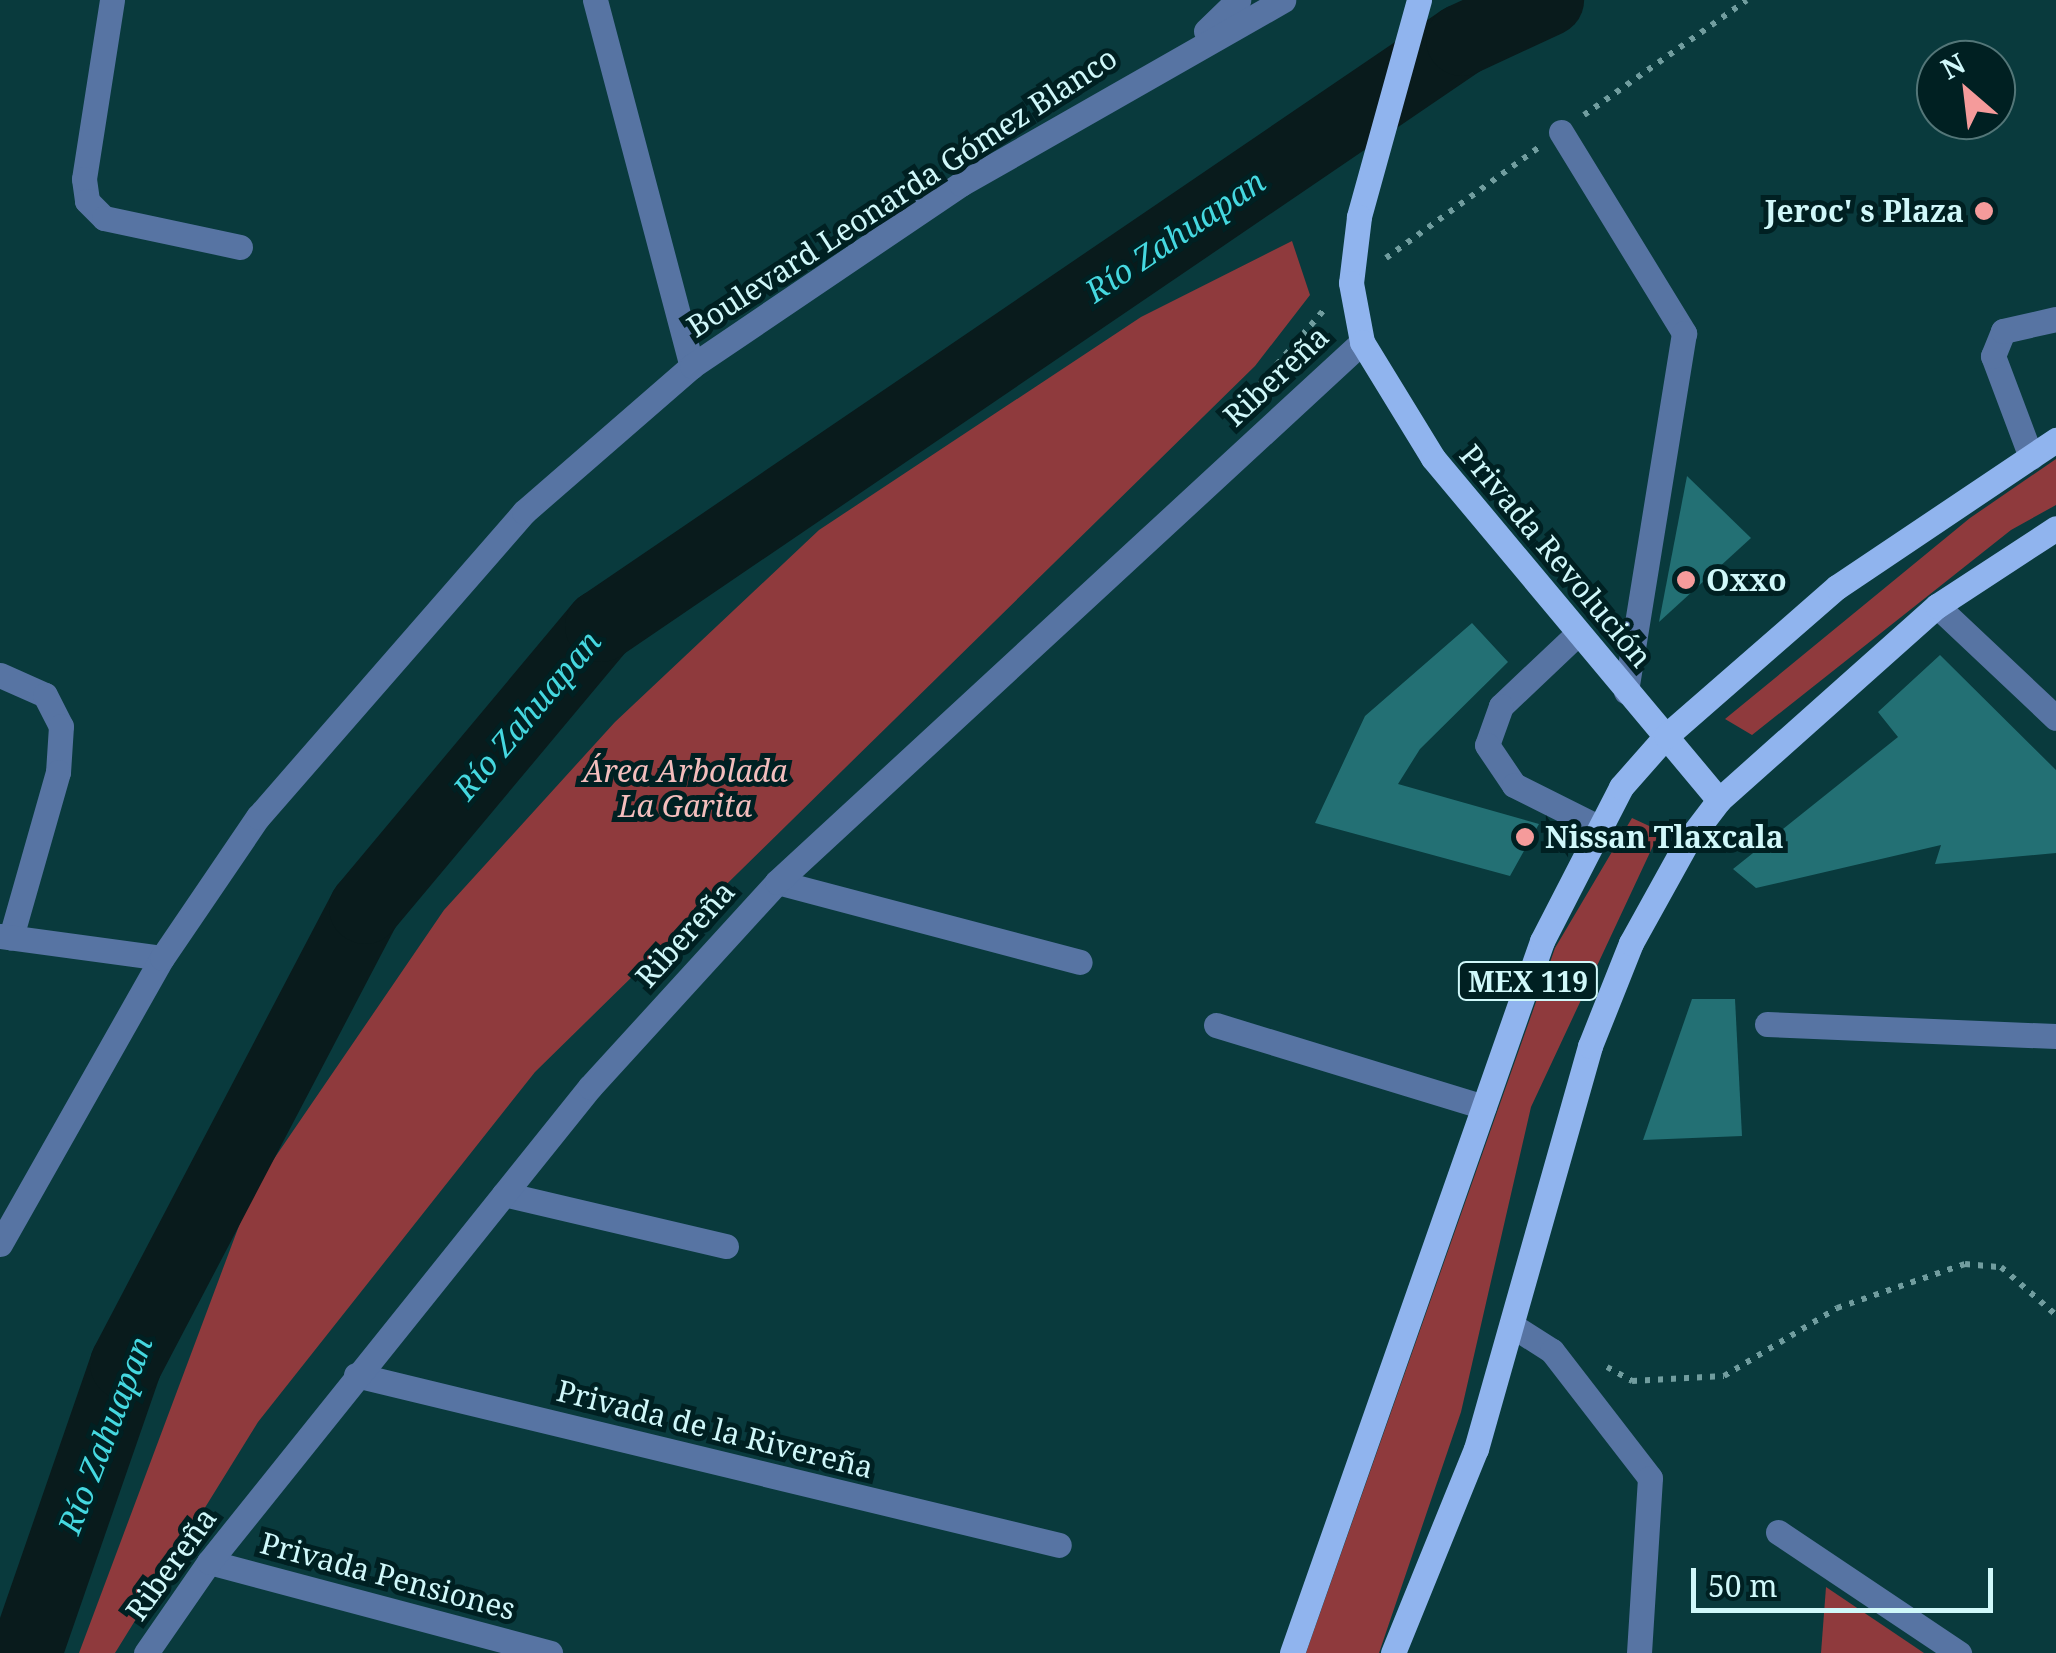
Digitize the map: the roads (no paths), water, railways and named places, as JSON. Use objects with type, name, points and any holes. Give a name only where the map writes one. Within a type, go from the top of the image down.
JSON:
[{"type":"main road","points":[[1362,342],[1351,283],[1359,217],[1419,0]]},
{"type":"main road","name":"Privada Revolución","points":[[1362,342],[1432,458],[1575,636],[1719,800]]},
{"type":"main road","name":"MEX 119","points":[[1292,1653],[1542,942],[1621,787],[1666,736],[1837,587],[2056,440]]},
{"type":"main road","name":"MEX 119","points":[[1393,1653],[1476,1448],[1530,1264],[1561,1133],[1631,942],[1719,800],[1937,606],[2056,528]]},
{"type":"street","points":[[112,0],[84,179],[87,201],[104,218],[240,247]]},
{"type":"street","points":[[594,0],[692,366]]},
{"type":"street","points":[[1188,49],[1238,0]]},
{"type":"street","points":[[1188,49],[1283,0]]},
{"type":"street","name":"Boulevard Leonarda Gómez Blanco","points":[[0,1244],[162,958],[258,817],[358,695],[524,512],[692,366],[962,184],[1188,49]]},
{"type":"street","points":[[1560,132],[1684,333],[1626,691]]},
{"type":"street","points":[[2030,456],[1993,356],[2003,331],[2056,319]]},
{"type":"street","name":"Ribereña","points":[[146,1653],[209,1562],[504,1194],[777,882],[1362,342]]},
{"type":"street","points":[[1937,606],[2056,718]]},
{"type":"street","points":[[1575,636],[1500,706],[1487,746],[1514,785],[1600,828]]},
{"type":"street","points":[[0,675],[44,695],[61,726],[58,772],[6,936],[162,958]]},
{"type":"street","points":[[777,882],[1080,962]]},
{"type":"street","points":[[1767,1024],[2056,1036]]},
{"type":"street","points":[[1216,1025],[1484,1107]]},
{"type":"street","points":[[504,1194],[726,1246]]},
{"type":"street","points":[[1513,1326],[1552,1351],[1650,1478],[1639,1653]]},
{"type":"street","name":"Privada de la Rivereña","points":[[356,1375],[1059,1546]]},
{"type":"street","points":[[1778,1532],[1959,1653]]},
{"type":"street","name":"Privada Pensiones","points":[[209,1562],[550,1653]]},
{"type":"waterway","name":"Río Zahuapan","points":[[26,1653],[126,1364],[365,908],[601,626],[1462,40],[1548,0]]},
{"type":"place","name":"Jeroc' s Plaza","points":[[1984,211]]},
{"type":"place","name":"Oxxo","points":[[1686,580]]},
{"type":"place","name":"Nissan Tlaxcala","points":[[1525,837]]},
{"type":"park label","name":"Área Arbolada La Garita","points":[[685,788]]}]
